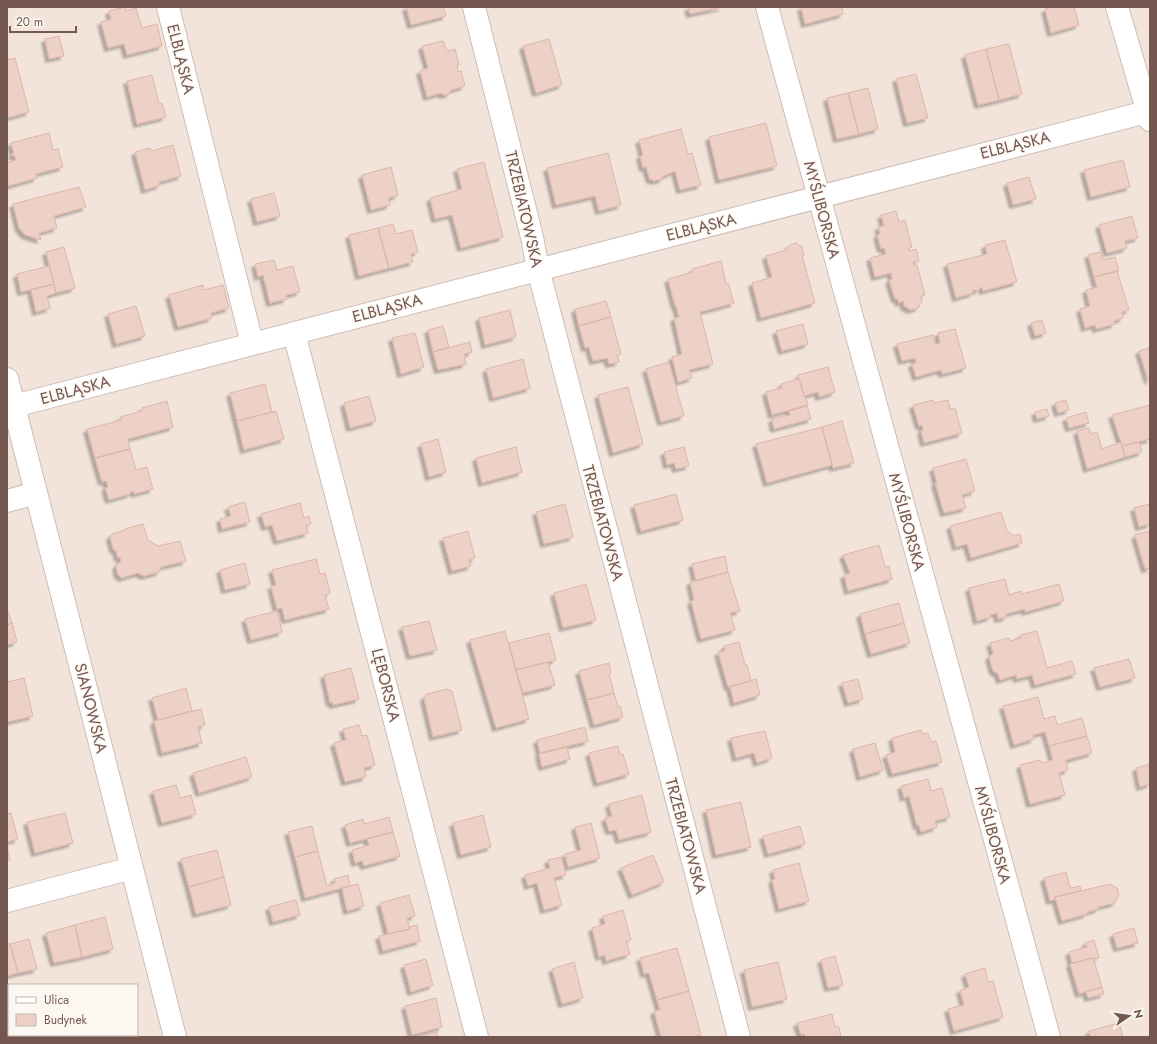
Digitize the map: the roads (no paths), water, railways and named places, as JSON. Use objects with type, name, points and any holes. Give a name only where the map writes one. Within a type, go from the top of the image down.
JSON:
[{"type":"street","name":"ELBLĄSKA","points":[[168,7],[252,343]]},
{"type":"street","name":"TRZEBIATOWSKA","points":[[474,7],[532,237],[538,269],[739,1037]]},
{"type":"street","name":"MYŚLIBORSKA","points":[[767,7],[1048,1037]]},
{"type":"street","points":[[1117,7],[1149,114]]},
{"type":"street","name":"ELBLĄSKA","points":[[14,406],[972,156],[1149,114]]},
{"type":"street","name":"LĘBORSKA","points":[[294,333],[477,1037]]},
{"type":"street","name":"SIANOWSKA","points":[[7,379],[176,1037]]},
{"type":"street","points":[[7,501],[36,493]]},
{"type":"street","points":[[7,901],[132,868]]}]
